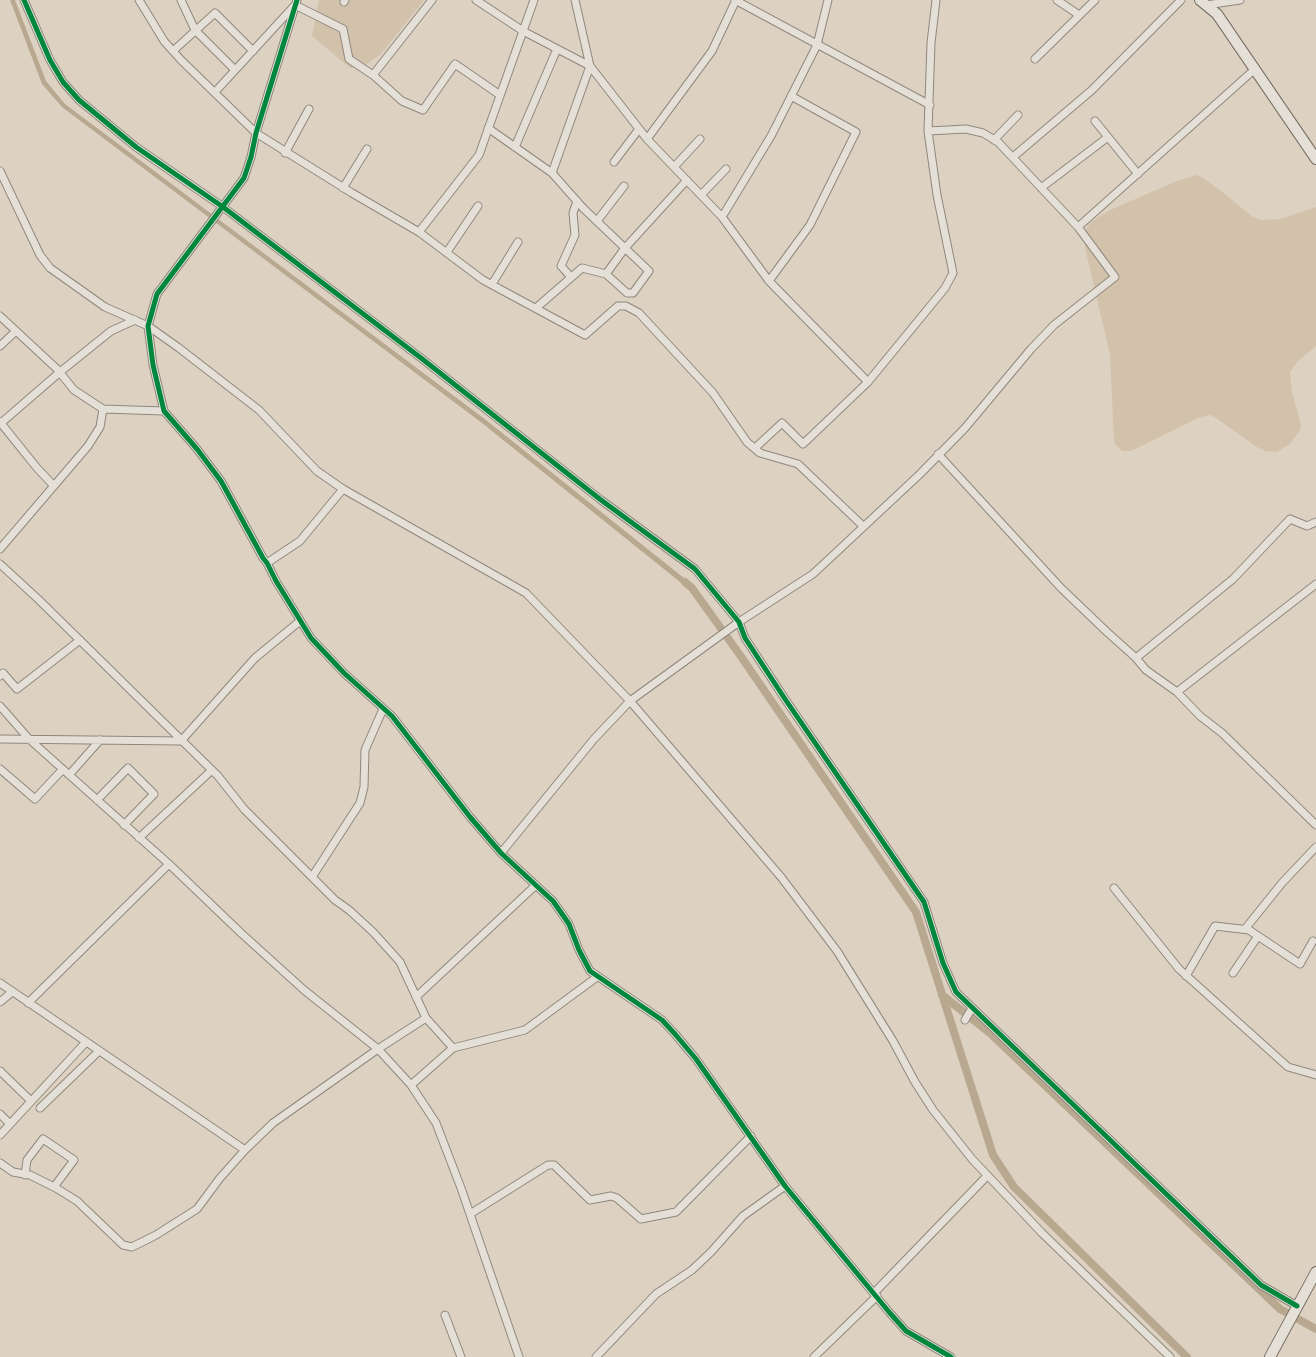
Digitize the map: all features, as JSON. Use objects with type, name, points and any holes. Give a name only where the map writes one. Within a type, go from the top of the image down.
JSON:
[{"type":"street","points":[[24,0],[50,60],[63,82],[79,100],[136,147],[223,207],[421,358],[601,500],[695,569],[739,622],[745,638],[785,699],[924,902],[943,963],[956,992],[1261,1285],[1296,1309]]},
{"type":"street","points":[[139,0],[164,41],[256,134],[419,232],[492,284],[585,335],[618,306],[626,306],[639,313],[713,393],[747,442],[760,453],[798,464],[864,526]]},
{"type":"street","points":[[181,0],[197,31],[236,70]]},
{"type":"street","points":[[373,75],[432,0]]},
{"type":"street","points":[[476,0],[523,31],[590,66],[639,130],[722,217],[769,281],[868,382]]},
{"type":"street","points":[[419,232],[479,155],[534,0]]},
{"type":"street","points":[[552,173],[590,66],[575,0]]},
{"type":"street","points":[[647,139],[712,51],[736,0],[930,105]]},
{"type":"street","points":[[722,217],[771,136],[817,45],[828,0]]},
{"type":"street","points":[[755,448],[782,423],[803,444],[868,382],[945,288],[952,273],[937,195],[928,131],[931,43],[936,0]]},
{"type":"street","points":[[1057,0],[1079,15]]},
{"type":"street","points":[[1035,59],[1095,0]]},
{"type":"street","points":[[1013,157],[1092,90],[1180,0]]},
{"type":"street","points":[[1203,2],[1240,0]]},
{"type":"street","points":[[1203,2],[1217,14],[1316,159]]},
{"type":"street","points":[[215,92],[296,3]]},
{"type":"street","points":[[296,3],[343,29],[349,59],[373,75],[402,101],[423,110],[455,64],[500,95]]},
{"type":"street","points":[[296,3],[244,178],[157,294],[148,326],[153,365],[164,411],[197,449],[220,481],[311,638],[344,673],[392,716],[470,817],[501,853],[553,900],[569,924],[586,966],[597,977],[662,1020],[675,1034],[696,1059],[785,1186],[906,1331],[951,1357]]},
{"type":"street","points":[[173,51],[216,13],[253,51]]},
{"type":"street","points":[[515,147],[558,49]]},
{"type":"street","points":[[1078,227],[1255,69]]},
{"type":"street","points":[[769,281],[810,225],[856,132],[791,96]]},
{"type":"street","points":[[285,152],[309,109]]},
{"type":"street","points":[[994,140],[1018,115]]},
{"type":"street","points":[[1094,121],[1138,174]]},
{"type":"street","points":[[488,128],[552,173],[596,221],[649,271],[633,293],[627,293],[606,274],[582,268],[536,308]]},
{"type":"street","points":[[614,162],[639,130]]},
{"type":"street","points":[[501,853],[594,739],[630,701],[739,622],[813,574],[965,428],[1042,337],[1114,277],[1078,227],[1013,157],[994,140],[983,133],[966,130],[928,131]]},
{"type":"street","points":[[1041,188],[1108,138]]},
{"type":"street","points":[[674,167],[700,139]]},
{"type":"street","points":[[343,188],[367,149]]},
{"type":"street","points":[[701,195],[726,169]]},
{"type":"street","points":[[0,171],[40,255],[50,268],[105,307],[148,326],[259,410],[317,471],[343,489],[526,593],[630,701],[781,877],[832,944],[934,1110],[972,1159],[1042,1233],[1170,1357]]},
{"type":"street","points":[[606,274],[626,248],[687,180]]},
{"type":"street","points":[[596,221],[624,186]]},
{"type":"street","points":[[571,277],[561,266],[575,235],[573,214],[577,201]]},
{"type":"street","points":[[447,252],[478,206]]},
{"type":"street","points":[[492,284],[518,242]]},
{"type":"street","points":[[0,316],[60,372],[81,396],[103,409],[164,411]]},
{"type":"street","points":[[54,486],[1,423],[111,331],[135,320]]},
{"type":"street","points":[[0,346],[16,331]]},
{"type":"street","points":[[0,549],[88,446],[100,428],[103,409]]},
{"type":"street","points":[[938,454],[1061,588],[1136,658],[1146,670],[1178,692],[1200,716],[1222,733],[1316,825]]},
{"type":"street","points":[[267,563],[300,541],[343,489]]},
{"type":"street","points":[[1136,658],[1233,579],[1290,519],[1306,526],[1316,522]]},
{"type":"street","points":[[0,564],[212,770],[244,809],[335,900],[373,932],[400,962],[426,1018],[452,1048]]},
{"type":"street","points":[[1178,692],[1316,584]]},
{"type":"street","points":[[0,739],[181,741],[255,658],[300,621]]},
{"type":"street","points":[[0,676],[3,673],[17,689],[80,640]]},
{"type":"street","points":[[0,706],[29,739],[62,770],[169,864],[304,990],[378,1049],[411,1085],[436,1124],[520,1357]]},
{"type":"street","points":[[312,877],[360,803],[364,787],[365,750],[383,709]]},
{"type":"street","points":[[69,775],[100,740]]},
{"type":"street","points":[[96,800],[128,768],[154,794],[124,825]]},
{"type":"street","points":[[0,769],[35,799],[62,770]]},
{"type":"street","points":[[139,838],[212,770]]},
{"type":"street","points":[[1245,929],[1316,847]]},
{"type":"street","points":[[28,1004],[169,864]]},
{"type":"street","points":[[416,997],[536,885]]},
{"type":"street","points":[[1114,888],[1178,969],[1288,1067],[1316,1075]]},
{"type":"street","points":[[1186,976],[1215,926],[1245,929],[1300,964],[1313,941]]},
{"type":"street","points":[[1233,973],[1258,936]]},
{"type":"street","points":[[411,1085],[452,1048],[525,1030],[597,977]]},
{"type":"street","points":[[0,984],[245,1150]]},
{"type":"street","points":[[0,1002],[12,992]]},
{"type":"street","points":[[965,1020],[972,1008]]},
{"type":"street","points":[[0,1163],[13,1172],[36,1178],[77,1201],[123,1246],[132,1247],[156,1235],[197,1209],[220,1178],[273,1123],[378,1049],[426,1018]]},
{"type":"street","points":[[0,1135],[86,1042]]},
{"type":"street","points":[[40,1108],[99,1051]]},
{"type":"street","points":[[0,1071],[31,1102]]},
{"type":"street","points":[[0,1114],[10,1124]]},
{"type":"street","points":[[470,1214],[548,1165],[554,1164],[590,1200],[611,1196],[617,1198],[642,1220],[676,1212],[751,1136]]},
{"type":"street","points":[[25,1175],[27,1160],[43,1139],[74,1160],[54,1187]]},
{"type":"street","points":[[814,1357],[987,1176]]},
{"type":"street","points":[[596,1357],[656,1294],[698,1264],[742,1216],[785,1186]]},
{"type":"street","points":[[1270,1357],[1316,1272]]},
{"type":"street","points":[[445,1315],[461,1357]]},
{"type":"shaded area","points":[[10,0],[15,0],[46,81],[65,104],[486,420],[694,586],[690,590],[482,423],[62,107],[42,84]]},
{"type":"shaded area","points":[[319,0],[424,0],[381,54],[366,65],[350,68],[312,36]]},
{"type":"shaded area","points":[[1196,175],[1202,177],[1221,191],[1253,217],[1261,220],[1280,219],[1316,207],[1316,346],[1297,362],[1290,372],[1292,392],[1301,425],[1300,430],[1290,444],[1277,452],[1265,451],[1257,447],[1210,415],[1198,418],[1131,451],[1122,451],[1114,443],[1110,355],[1085,248],[1086,229],[1091,222],[1110,210],[1177,181]]},
{"type":"waterway","points":[[685,582],[692,588],[740,655],[916,912],[993,1155],[1014,1187],[1187,1357]]},
{"type":"waterway","points":[[942,995],[990,1033],[1280,1309],[1316,1329]]},
{"type":"cycle path","points":[[24,0],[50,60],[63,82],[79,100],[136,147],[223,207],[421,358],[601,500],[695,569],[739,622],[745,638],[785,699],[924,902],[943,963],[956,992],[1261,1285],[1297,1306]]},
{"type":"cycle path","points":[[297,0],[244,178],[157,294],[148,326],[153,365],[164,411],[197,449],[221,481],[276,581],[311,638],[344,673],[392,716],[470,817],[501,853],[553,901],[569,924],[590,971],[662,1020],[675,1034],[696,1059],[785,1186],[889,1312],[906,1331],[951,1357]]}]
